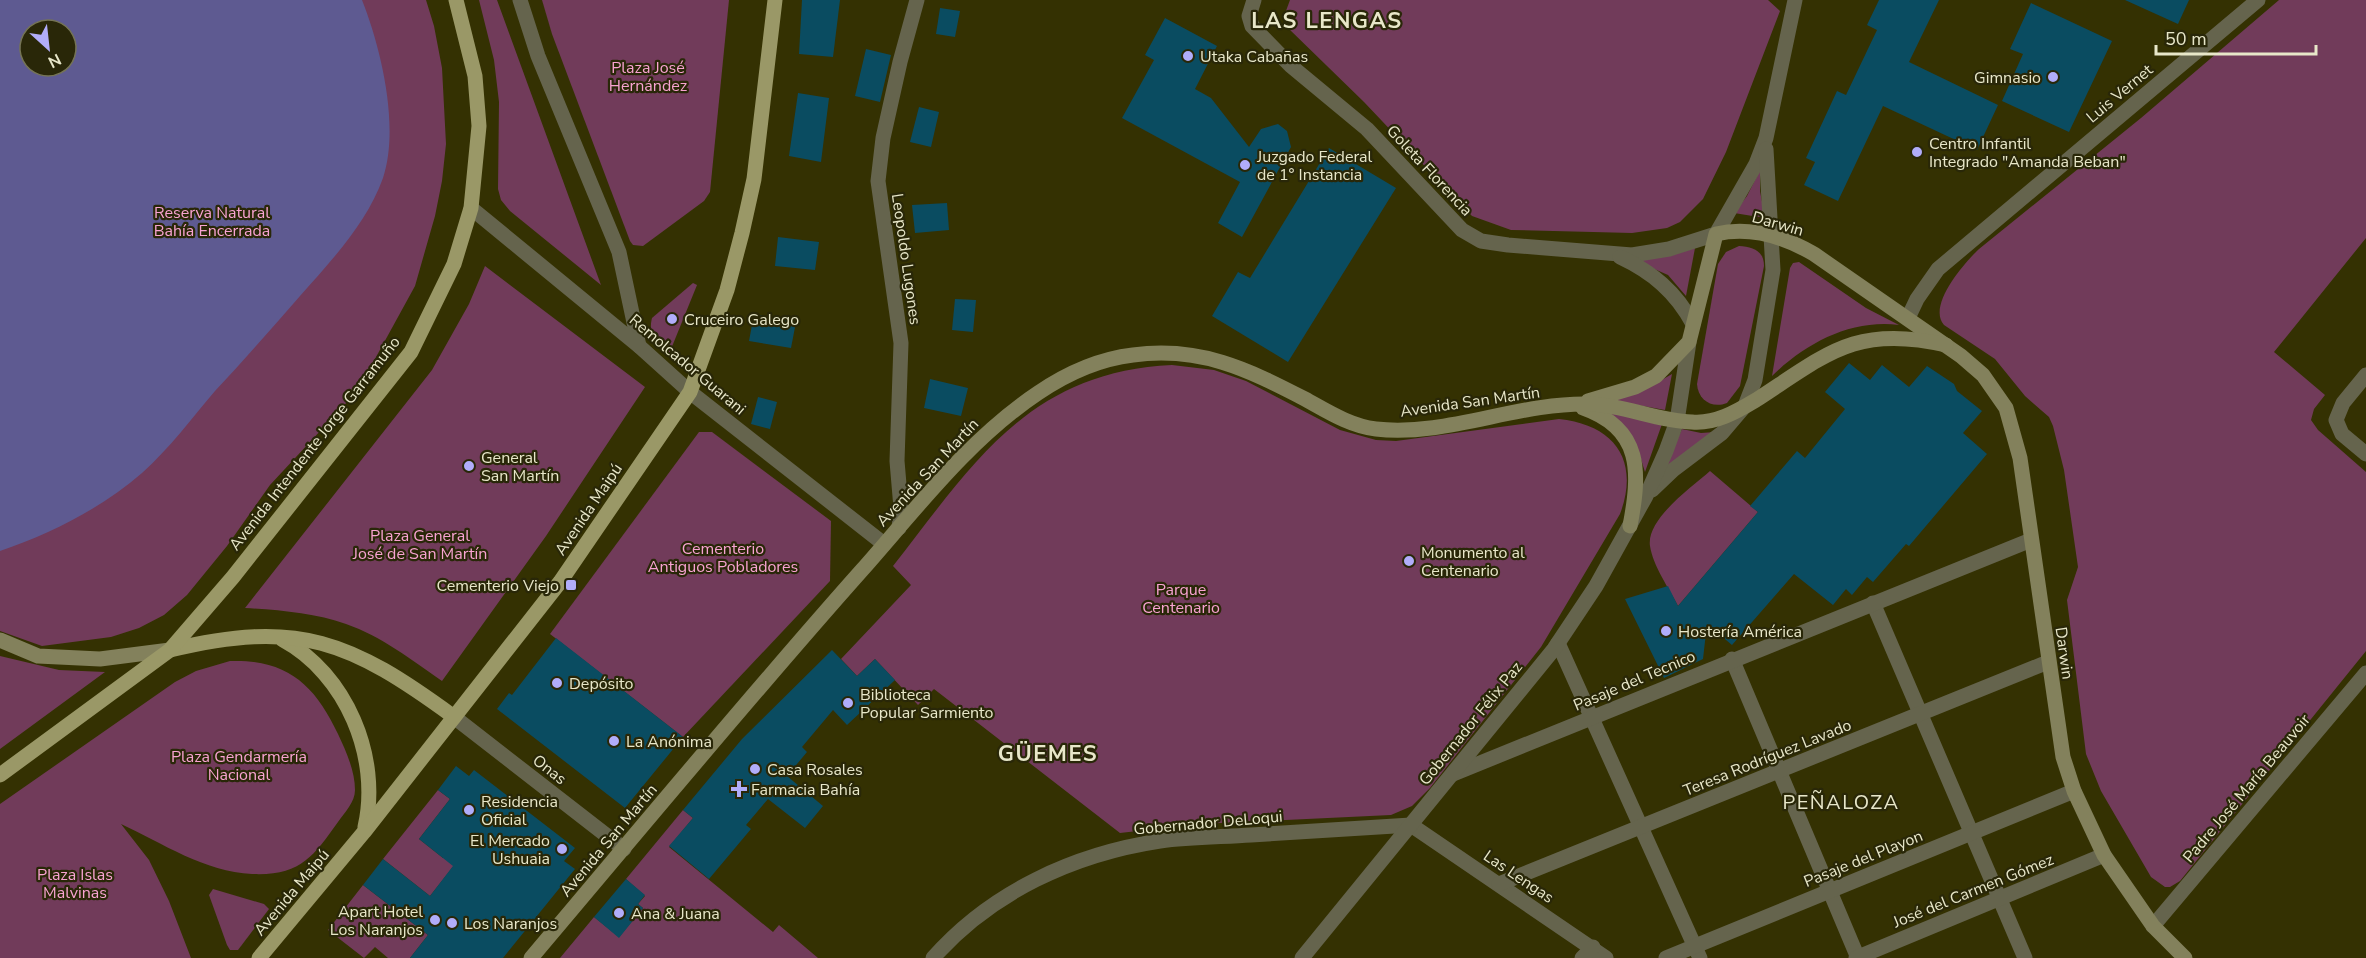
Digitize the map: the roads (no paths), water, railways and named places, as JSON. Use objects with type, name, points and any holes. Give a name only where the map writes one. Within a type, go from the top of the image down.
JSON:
[{"type":"main road","name":"Avenida Intendente Jorge Garramuño","points":[[0,775],[170,650],[232,577],[411,352],[454,264],[471,208],[479,126],[475,76],[456,0]]},
{"type":"main road","name":"Avenida Maipú","points":[[263,957],[560,582],[690,392],[727,290],[744,223],[753,180],[775,0]]},
{"type":"main road","name":"Darwin","points":[[1716,234],[1734,230],[1755,231],[1796,243],[1946,345],[1983,375],[2006,408],[2020,458],[2060,739],[2074,791],[2104,855],[2153,926],[2185,958]]},
{"type":"main road","name":"Gobernador Félix Paz","points":[[1689,342],[1716,234]]},
{"type":"main road","name":"Darwin","points":[[1746,406],[1803,368],[1836,350],[1861,341],[1888,336],[1913,337],[1946,345]]},
{"type":"main road","name":"Avenida San Martín","points":[[531,958],[806,633],[978,441],[1038,393],[1069,374],[1100,362],[1132,355],[1196,355],[1251,371],[1352,423],[1372,429],[1418,429],[1575,405],[1635,387],[1656,376],[1689,342]]},
{"type":"main road","name":"Avenida San Martín","points":[[1575,405],[1602,406],[1677,421]]},
{"type":"main road","points":[[1575,405],[1611,422],[1623,435],[1633,452],[1637,471],[1630,526]]},
{"type":"main road","points":[[1677,421],[1709,422],[1746,406]]},
{"type":"main road","points":[[275,636],[300,649],[319,666],[337,688],[351,713],[361,740],[369,779],[370,806],[364,832]]},
{"type":"main road","points":[[0,640],[38,656],[100,659],[170,650],[218,639],[275,636],[312,640],[344,650],[403,681],[454,717]]},
{"type":"street","points":[[520,0],[538,56],[619,252],[639,346]]},
{"type":"street","name":"Leopoldo Lugones","points":[[899,528],[901,508],[897,461],[900,335],[878,181],[881,149],[895,84],[917,0]]},
{"type":"street","name":"Goleta Florencia","points":[[1254,0],[1249,16],[1252,26],[1291,66],[1367,129],[1462,230],[1481,241],[1614,255],[1669,249],[1716,234]]},
{"type":"street","name":"Gobernador Félix Paz","points":[[1716,234],[1756,164],[1766,138],[1795,0]]},
{"type":"street","name":"Luis Vernet","points":[[1908,318],[1917,299],[1938,269],[2258,0]]},
{"type":"street","name":"Gobernador Félix Paz","points":[[1646,496],[1673,470],[1722,433],[1746,406],[1755,380],[1770,295],[1772,236],[1766,191],[1766,138]]},
{"type":"street","name":"Remolcador Guarani","points":[[471,208],[639,346],[690,392],[884,544]]},
{"type":"street","points":[[1614,255],[1636,264],[1665,285],[1676,296],[1693,324]]},
{"type":"street","name":"Gobernador Félix Paz","points":[[1302,958],[1558,643],[1596,586],[1646,496],[1677,421],[1689,342]]},
{"type":"street","points":[[2366,375],[2343,403],[2336,420],[2342,434],[2366,454]]},
{"type":"street","name":"Pasaje del Tecnico","points":[[1451,775],[1732,659],[2031,540]]},
{"type":"street","points":[[1873,603],[2025,958]]},
{"type":"street","points":[[1558,643],[1697,952]]},
{"type":"street","points":[[1732,659],[1857,958]]},
{"type":"street","name":"Teresa Rodríguez Lavado","points":[[1499,884],[2048,662]]},
{"type":"street","name":"Padre José María Beauvoir","points":[[2153,926],[2366,673]]},
{"type":"street","name":"Onas","points":[[454,717],[624,849]]},
{"type":"street","name":"Pasaje del Playon","points":[[1666,958],[1697,952],[1830,891],[2074,791]]},
{"type":"street","name":"Las Lengas","points":[[1410,825],[1593,947],[1606,958]]},
{"type":"street","name":"Gobernador DeLoqui","points":[[933,958],[972,920],[999,901],[1057,869],[1108,851],[1162,841],[1410,825]]},
{"type":"street","name":"José del Carmen Gómez","points":[[1857,958],[2104,855]]},
{"type":"street","points":[[1582,958],[1593,947]]},
{"type":"place","name":"Utaka Cabañas","points":[[1188,56]]},
{"type":"place","name":"Gimnasio","points":[[2053,77]]},
{"type":"place","name":"Centro Infantil Integrado \"Amanda Beban\"","points":[[1917,152]]},
{"type":"place","name":"Juzgado Federal de 1° Instancia","points":[[1245,165]]},
{"type":"place","name":"Cruceiro Galego","points":[[672,319]]},
{"type":"place","name":"General San Martín","points":[[469,466]]},
{"type":"place","name":"Monumento al Centenario","points":[[1409,561]]},
{"type":"place","name":"Cementerio Viejo","points":[[571,585]]},
{"type":"place","name":"Hostería América","points":[[1666,631]]},
{"type":"place","name":"Depósito","points":[[557,683]]},
{"type":"place","name":"Biblioteca Popular Sarmiento","points":[[848,703]]},
{"type":"place","name":"La Anónima","points":[[614,741]]},
{"type":"place","name":"Casa Rosales","points":[[755,769]]},
{"type":"place","name":"Farmacia Bahía","points":[[739,789]]},
{"type":"place","name":"Residencia Oficial","points":[[469,810]]},
{"type":"place","name":"El Mercado Ushuaia","points":[[562,849]]},
{"type":"place","name":"Ana & Juana","points":[[619,913]]},
{"type":"place","name":"Apart Hotel Los Naranjos","points":[[435,920]]},
{"type":"place","name":"Los Naranjos","points":[[452,923]]},
{"type":"district","name":"LAS LENGAS","points":[[1327,20]]},
{"type":"district","name":"GÜEMES","points":[[1048,753]]},
{"type":"district","name":"PEÑALOZA","points":[[1841,802]]},
{"type":"park label","name":"Plaza José Hernández","points":[[648,76]]},
{"type":"park label","name":"Reserva Natural Bahía Encerrada","points":[[212,221]]},
{"type":"park label","name":"Plaza General José de San Martín","points":[[420,544]]},
{"type":"park label","name":"Cementerio Antiguos Pobladores","points":[[723,557]]},
{"type":"park label","name":"Parque Centenario","points":[[1181,598]]},
{"type":"park label","name":"Plaza Gendarmería Nacional","points":[[239,765]]},
{"type":"park label","name":"Plaza Islas Malvinas","points":[[75,883]]}]
